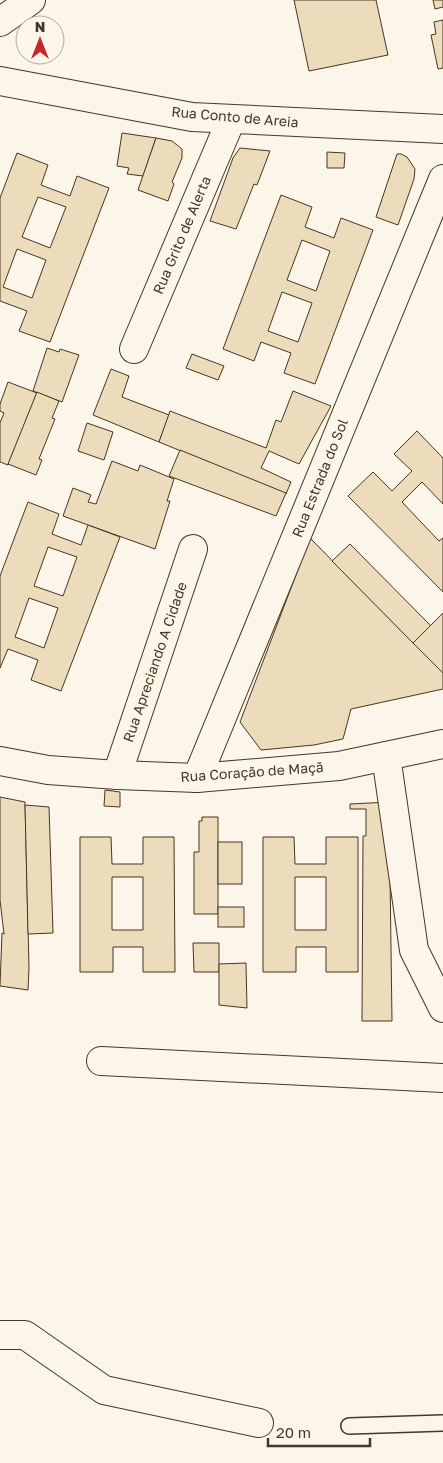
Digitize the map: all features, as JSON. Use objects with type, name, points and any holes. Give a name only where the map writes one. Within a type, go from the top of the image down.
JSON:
[{"type":"street","points":[[0,22],[31,0]]},
{"type":"street","name":"Rua Conto de Areia","points":[[0,81],[192,117],[443,129]]},
{"type":"street","name":"Rua Grito de Alerta","points":[[134,349],[230,120]]},
{"type":"street","name":"Rua Estrada do Sol","points":[[197,778],[443,179]]},
{"type":"street","name":"Rua Apreciando A Cidade","points":[[117,775],[193,549]]},
{"type":"street","name":"Rua Coração de Maçã","points":[[0,761],[48,770],[197,778],[339,766],[443,744]]},
{"type":"street","points":[[386,756],[414,950],[443,1008]]},
{"type":"street","points":[[101,1061],[443,1078]]},
{"type":"street","points":[[0,1335],[25,1335],[104,1390],[259,1424]]},
{"type":"lane","points":[[349,1426],[443,1423]]},
{"type":"building","points":[[294,0],[376,0],[388,55],[309,71]]},
{"type":"building","points":[[433,0],[443,0],[443,7],[435,9]]},
{"type":"building","points":[[443,20],[443,68],[438,69],[431,35],[436,34],[434,22]]},
{"type":"building","points":[[122,133],[156,138],[143,176],[127,174],[129,168],[117,166]]},
{"type":"building","points":[[156,138],[172,141],[182,149],[182,158],[172,182],[174,184],[168,201],[138,190]]},
{"type":"building","points":[[240,148],[270,151],[257,185],[254,184],[236,229],[210,221],[233,158]]},
{"type":"building","points":[[327,152],[345,153],[344,168],[327,168]]},
{"type":"building","points":[[17,153],[48,165],[41,185],[70,196],[77,176],[109,188],[50,342],[19,331],[27,311],[0,301],[0,198]],"holes":[[[38,197],[66,207],[50,248],[22,237]],[[17,249],[46,260],[32,298],[3,287]]]},
{"type":"building","points":[[397,154],[407,157],[415,169],[414,179],[398,225],[376,217]]},
{"type":"building","points":[[281,195],[312,207],[305,227],[334,238],[341,218],[373,230],[315,384],[284,373],[291,353],[261,342],[254,361],[223,349]],"holes":[[[302,240],[330,251],[316,291],[287,280]],[[282,292],[312,303],[298,342],[268,331]]]},
{"type":"building","points":[[47,348],[59,352],[60,349],[79,355],[62,402],[33,391]]},
{"type":"building","points":[[192,354],[224,366],[218,380],[186,368]]},
{"type":"building","points":[[111,369],[129,376],[122,397],[169,415],[159,442],[93,415]]},
{"type":"building","points":[[8,382],[37,393],[8,465],[0,462],[0,423],[4,413],[0,411],[0,404]]},
{"type":"building","points":[[293,391],[331,406],[299,464],[269,451],[261,468],[291,482],[286,494],[159,442],[170,411],[266,448],[276,420],[281,422]]},
{"type":"building","points":[[37,392],[59,401],[52,418],[55,419],[39,459],[42,460],[36,475],[8,464]]},
{"type":"building","points":[[87,423],[113,432],[104,460],[78,451]]},
{"type":"building","points":[[417,431],[443,458],[443,504],[422,482],[402,502],[439,541],[443,538],[443,592],[348,496],[373,472],[392,491],[412,471],[394,454]]},
{"type":"building","points":[[180,450],[286,493],[276,516],[169,476]]},
{"type":"building","points":[[112,461],[138,471],[140,465],[174,479],[167,501],[170,501],[155,549],[63,516],[73,488],[91,495],[88,502],[96,504]]},
{"type":"building","points":[[28,502],[59,514],[52,534],[81,545],[88,525],[120,537],[61,691],[31,680],[38,660],[8,649],[0,668],[0,576]],"holes":[[[48,547],[77,557],[63,596],[34,586]],[[29,598],[58,608],[44,648],[15,637]]]},
{"type":"building","points":[[310,538],[443,673],[443,689],[351,709],[343,739],[314,745],[261,750],[240,722]]},
{"type":"building","points":[[350,544],[431,626],[413,643],[332,561]]},
{"type":"building","points":[[443,613],[443,673],[413,643]]},
{"type":"building","points":[[105,790],[120,792],[120,807],[104,806]]},
{"type":"building","points":[[0,797],[25,802],[28,990],[0,986],[2,933],[4,934],[0,900]]},
{"type":"building","points":[[389,802],[392,1021],[362,1021],[363,836],[366,836],[366,809],[350,809],[350,804]]},
{"type":"building","points":[[25,805],[49,807],[53,933],[28,934]]},
{"type":"building","points":[[202,817],[218,817],[218,914],[194,914],[194,852],[199,852],[199,821],[202,821]]},
{"type":"building","points":[[80,837],[111,837],[112,864],[143,864],[143,837],[174,837],[175,972],[143,972],[143,947],[113,947],[113,972],[80,972]],"holes":[[[112,877],[143,877],[143,930],[112,930]]]},
{"type":"building","points":[[263,837],[294,837],[295,864],[326,864],[326,837],[358,837],[358,972],[326,972],[326,947],[296,947],[296,972],[263,972]],"holes":[[[295,877],[326,877],[326,930],[295,930]]]},
{"type":"building","points":[[218,842],[242,842],[242,884],[218,884]]},
{"type":"building","points":[[218,907],[244,907],[244,927],[218,927]]},
{"type":"building","points":[[193,943],[219,943],[219,972],[194,972]]},
{"type":"building","points":[[246,963],[247,1008],[219,1005],[219,964]]}]
